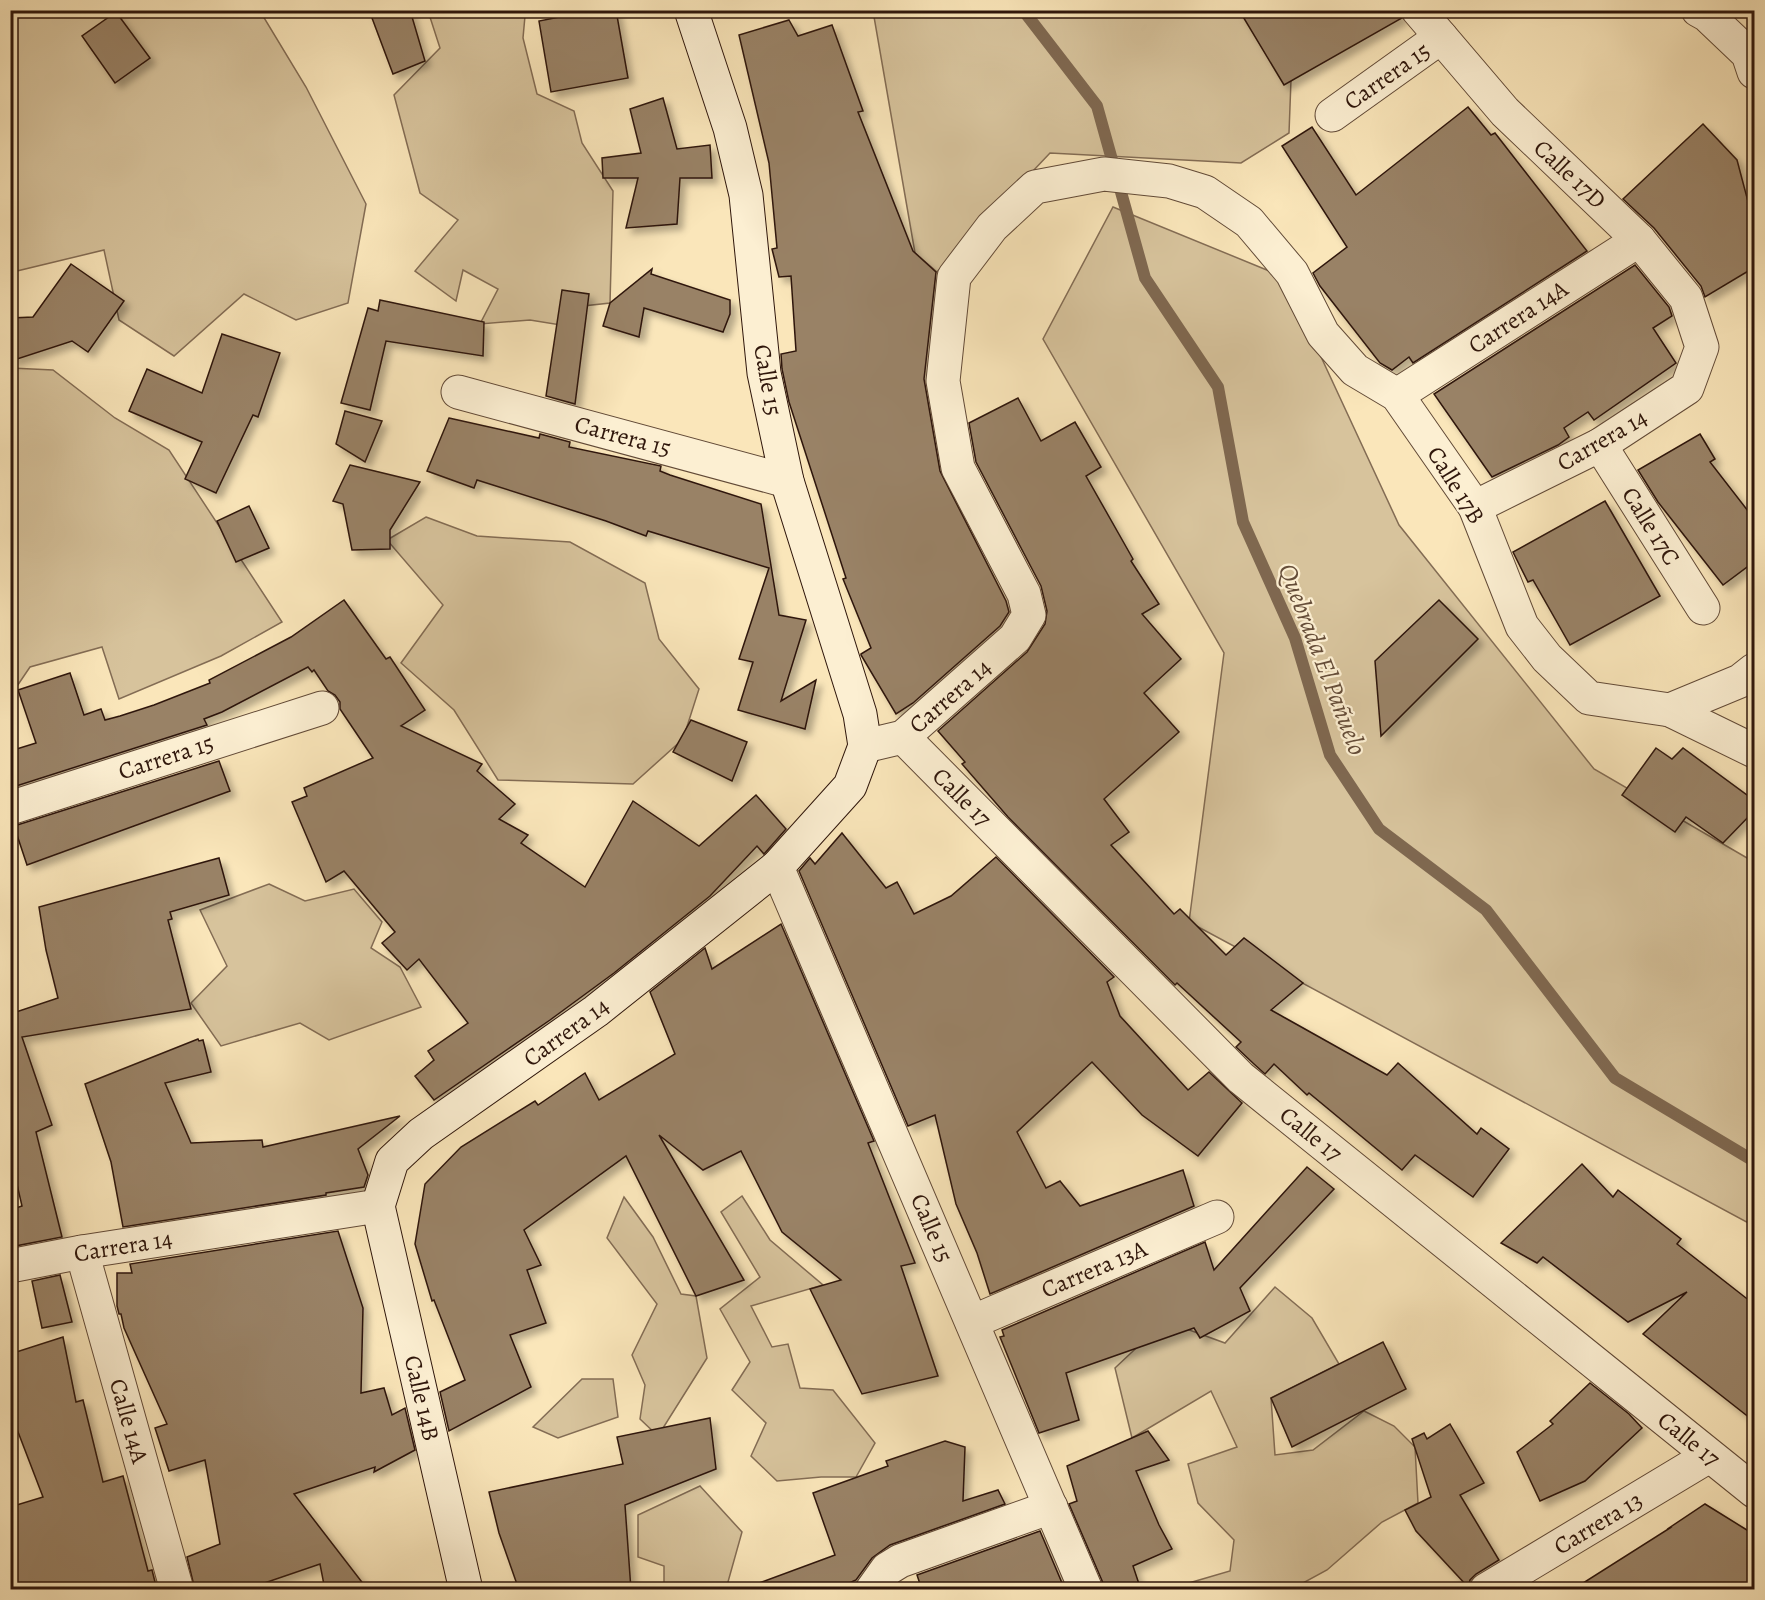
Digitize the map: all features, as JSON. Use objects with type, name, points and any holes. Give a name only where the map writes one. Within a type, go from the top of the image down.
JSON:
[{"type":"street","name":"Calle 15","points":[[691,10],[730,128],[746,195],[764,373],[787,481],[860,714],[865,746]]},
{"type":"street","name":"Calle 17D","points":[[1418,10],[1505,112],[1639,240],[1686,298],[1702,347]]},
{"type":"street","points":[[1698,10],[1707,15],[1748,54],[1755,72]]},
{"type":"street","name":"Carrera 15","points":[[1332,115],[1441,37]]},
{"type":"street","name":"Calle 17B","points":[[1029,615],[1023,594],[958,468],[943,381],[954,277],[992,227],[1035,187],[1104,174],[1169,181],[1205,192],[1249,222],[1292,273],[1323,334],[1355,370],[1397,395],[1475,507],[1522,626],[1547,658],[1589,698],[1670,710],[1755,750]]},
{"type":"street","name":"Carrera 14A","points":[[1397,395],[1639,240]]},
{"type":"street","name":"Carrera 14","points":[[1475,507],[1600,445],[1687,388],[1702,347]]},
{"type":"street","name":"Carrera 15","points":[[458,392],[787,481]]},
{"type":"street","name":"Calle 17C","points":[[1600,445],[1702,608]]},
{"type":"street","name":"Carrera 14","points":[[10,1266],[82,1252],[378,1206],[392,1161],[421,1134],[596,1011],[777,867],[850,786],[865,746],[903,737],[1015,638],[1029,615]]},
{"type":"street","points":[[1670,710],[1740,681],[1755,670]]},
{"type":"street","name":"Carrera 15","points":[[10,808],[322,708]]},
{"type":"street","name":"Calle 17","points":[[903,737],[1241,1078],[1755,1491]]},
{"type":"street","name":"Calle 15","points":[[777,867],[1086,1590]]},
{"type":"street","name":"Calle 14B","points":[[378,1206],[466,1590]]},
{"type":"street","name":"Carrera 13A","points":[[972,1322],[1217,1217]]},
{"type":"street","name":"Calle 14A","points":[[82,1252],[177,1590]]},
{"type":"street","name":"Carrera 13","points":[[1486,1590],[1710,1456]]},
{"type":"street","points":[[872,1590],[887,1569],[900,1561],[1051,1507]]},
{"type":"shaded area","points":[[11,11],[260,11],[306,87],[366,204],[348,303],[296,320],[244,294],[174,356],[119,320],[104,250],[17,271],[11,276]]},
{"type":"shaded area","points":[[428,11],[521,11],[525,16],[523,38],[537,94],[574,111],[582,143],[613,191],[610,303],[583,306],[573,327],[530,320],[480,324],[498,289],[463,270],[456,301],[415,271],[458,220],[420,193],[394,95],[440,48]]},
{"type":"shaded area","points":[[873,11],[1260,11],[1292,53],[1289,133],[1241,163],[1050,153],[937,272],[915,253]]},
{"type":"shaded area","points":[[1113,207],[1284,277],[1399,525],[1594,769],[1754,862],[1754,1226],[1189,922],[1224,653],[1043,339]]},
{"type":"shaded area","points":[[11,368],[53,370],[115,418],[169,450],[282,622],[221,656],[119,699],[102,647],[30,667],[11,695]]},
{"type":"shaded area","points":[[426,517],[477,536],[570,542],[645,583],[659,639],[699,689],[683,739],[633,784],[498,780],[454,710],[401,663],[443,605],[387,540]]},
{"type":"shaded area","points":[[269,884],[305,901],[354,889],[382,922],[371,948],[400,967],[421,1007],[329,1040],[300,1023],[221,1046],[191,1003],[227,966],[200,910]]},
{"type":"shaded area","points":[[742,1196],[770,1240],[823,1285],[751,1306],[772,1347],[788,1344],[800,1388],[833,1390],[875,1443],[856,1477],[777,1481],[751,1456],[766,1423],[732,1390],[750,1362],[720,1309],[760,1277],[721,1212]]},
{"type":"shaded area","points":[[624,1197],[653,1237],[681,1294],[696,1296],[707,1358],[658,1436],[640,1419],[645,1385],[632,1355],[657,1304],[607,1238]]},
{"type":"shaded area","points":[[1275,1287],[1312,1318],[1339,1364],[1271,1398],[1275,1455],[1313,1450],[1364,1411],[1394,1426],[1415,1447],[1418,1503],[1382,1522],[1327,1570],[1292,1589],[1185,1589],[1189,1583],[1230,1571],[1234,1540],[1198,1503],[1188,1464],[1237,1447],[1211,1391],[1132,1438],[1115,1368],[1165,1321],[1225,1343]]},
{"type":"shaded area","points":[[582,1379],[613,1379],[618,1417],[558,1438],[533,1427]]},
{"type":"shaded area","points":[[700,1486],[742,1532],[726,1589],[664,1589],[664,1566],[638,1557],[638,1515]]},
{"type":"building","points":[[369,10],[410,10],[425,61],[393,74]]},
{"type":"building","points":[[595,10],[616,10],[628,78],[551,92],[539,21]]},
{"type":"building","points":[[1239,10],[1400,10],[1402,18],[1284,85]]},
{"type":"building","points":[[116,12],[150,58],[115,83],[82,36]]},
{"type":"building","points":[[789,20],[798,36],[832,25],[863,111],[858,112],[913,251],[936,272],[924,379],[940,471],[1006,601],[1009,612],[1000,626],[913,703],[896,714],[861,655],[871,648],[843,579],[846,578],[789,402],[782,369],[781,354],[796,351],[791,276],[779,277],[772,249],[777,248],[769,163],[739,35]]},
{"type":"building","points":[[663,98],[677,149],[710,145],[712,178],[680,178],[677,224],[626,228],[638,178],[603,178],[602,158],[641,153],[630,109]]},
{"type":"building","points":[[1468,107],[1491,135],[1495,133],[1587,251],[1413,363],[1409,357],[1392,370],[1380,363],[1320,286],[1313,273],[1347,247],[1282,146],[1312,127],[1356,195]]},
{"type":"building","points":[[1703,124],[1737,160],[1755,228],[1755,267],[1705,297],[1701,286],[1654,228],[1623,199]]},
{"type":"building","points":[[71,264],[124,301],[88,352],[72,341],[11,361],[11,318],[33,317]]},
{"type":"building","points":[[1635,265],[1669,307],[1672,316],[1653,328],[1676,363],[1594,420],[1588,412],[1564,428],[1569,437],[1558,445],[1492,477],[1434,394]]},
{"type":"building","points":[[652,269],[651,274],[730,300],[730,314],[723,332],[644,308],[639,337],[603,326],[610,303]]},
{"type":"building","points":[[562,290],[589,294],[575,404],[546,396]]},
{"type":"building","points":[[380,300],[484,322],[483,356],[386,341],[370,410],[341,403],[368,308],[378,311]]},
{"type":"building","points":[[222,334],[280,353],[258,417],[253,415],[216,493],[185,479],[202,442],[129,411],[147,369],[202,393]]},
{"type":"building","points":[[1018,398],[1041,441],[1075,422],[1101,467],[1086,476],[1133,559],[1131,561],[1159,604],[1142,614],[1181,659],[1144,693],[1179,732],[1104,799],[1129,832],[1111,845],[1174,914],[1180,909],[1226,955],[1244,938],[1303,983],[1271,1010],[1387,1075],[1398,1063],[1477,1134],[1481,1128],[1509,1149],[1473,1197],[1415,1155],[1402,1170],[1309,1093],[1307,1095],[1274,1064],[1265,1074],[1236,1047],[1241,1042],[1177,983],[1175,985],[1008,817],[962,764],[965,762],[938,731],[1027,652],[1045,624],[1047,611],[1041,586],[976,462],[969,423]]},
{"type":"building","points":[[345,411],[382,421],[365,462],[336,444]]},
{"type":"building","points":[[449,418],[539,438],[540,434],[570,442],[569,447],[661,466],[660,471],[670,475],[761,504],[779,615],[806,620],[781,701],[816,680],[805,729],[738,710],[753,662],[739,659],[769,568],[648,531],[646,536],[477,480],[474,488],[427,471]]},
{"type":"building","points":[[1700,434],[1715,459],[1710,462],[1755,520],[1755,561],[1723,585],[1658,502],[1638,470]]},
{"type":"building","points":[[350,465],[420,482],[390,530],[390,549],[352,550],[343,504],[333,501]]},
{"type":"building","points":[[1605,501],[1660,596],[1570,645],[1533,580],[1528,582],[1513,552]]},
{"type":"building","points":[[249,506],[269,548],[236,562],[217,521]]},
{"type":"building","points":[[344,600],[386,659],[390,657],[425,710],[401,726],[482,764],[477,771],[515,804],[499,819],[528,835],[521,843],[585,887],[633,801],[699,846],[756,795],[786,829],[764,854],[757,846],[710,896],[614,973],[434,1100],[415,1076],[434,1060],[428,1051],[468,1023],[419,959],[407,970],[382,943],[395,932],[344,871],[326,882],[292,802],[307,796],[304,788],[373,758],[340,709],[340,702],[328,691],[314,670],[312,672],[308,667],[204,719],[207,725],[10,788],[10,751],[36,743],[18,690],[70,673],[84,715],[101,709],[105,720],[120,716],[210,683],[209,680],[291,637]]},
{"type":"building","points":[[1439,600],[1478,639],[1381,736],[1375,661]]},
{"type":"building","points":[[691,720],[747,742],[732,781],[673,752]]},
{"type":"building","points":[[1656,748],[1672,759],[1683,748],[1755,801],[1755,810],[1723,843],[1686,817],[1675,832],[1622,795]]},
{"type":"building","points":[[219,761],[230,791],[27,865],[14,826]]},
{"type":"building","points":[[842,833],[886,888],[897,882],[914,914],[951,896],[996,857],[1114,977],[1107,982],[1120,1016],[1188,1090],[1209,1072],[1242,1103],[1198,1156],[1142,1115],[1092,1062],[1017,1132],[1046,1188],[1060,1181],[1080,1206],[1183,1170],[1194,1206],[990,1294],[977,1253],[956,1204],[935,1115],[908,1126],[799,871],[810,858],[815,864]]},
{"type":"building","points":[[219,858],[229,895],[170,912],[172,919],[168,920],[191,1009],[22,1037],[52,1125],[36,1132],[62,1237],[10,1247],[10,1210],[22,1206],[10,1154],[10,1014],[58,998],[46,950],[39,907]]},
{"type":"building","points":[[781,924],[874,1141],[868,1143],[915,1263],[901,1266],[938,1376],[862,1394],[810,1289],[841,1280],[782,1232],[741,1151],[703,1170],[659,1135],[744,1280],[696,1296],[626,1156],[524,1230],[541,1265],[527,1270],[546,1323],[510,1335],[531,1387],[449,1431],[440,1392],[465,1380],[434,1300],[432,1301],[415,1244],[425,1184],[461,1147],[535,1101],[538,1105],[585,1073],[599,1100],[675,1054],[650,992],[705,948],[712,969]]},
{"type":"building","points":[[198,1039],[203,1040],[211,1072],[165,1083],[191,1143],[262,1140],[263,1147],[400,1116],[358,1149],[368,1175],[364,1187],[123,1227],[111,1162],[85,1084]]},
{"type":"building","points":[[1582,1164],[1613,1197],[1618,1190],[1681,1239],[1677,1244],[1755,1305],[1755,1422],[1643,1334],[1687,1292],[1628,1322],[1543,1257],[1537,1263],[1501,1243]]},
{"type":"building","points":[[1307,1167],[1334,1189],[1240,1288],[1250,1311],[1200,1338],[1194,1328],[1066,1373],[1079,1420],[1039,1433],[1000,1337],[1004,1336],[1002,1330],[1205,1242],[1214,1270]]},
{"type":"building","points":[[338,1231],[363,1308],[361,1393],[384,1388],[392,1415],[405,1408],[415,1450],[374,1472],[375,1467],[294,1494],[368,1590],[325,1590],[320,1564],[244,1590],[195,1590],[187,1557],[220,1544],[205,1460],[169,1471],[155,1428],[167,1424],[124,1328],[121,1314],[119,1314],[117,1273],[132,1273],[130,1264]]},
{"type":"building","points":[[60,1275],[72,1322],[42,1328],[32,1281]]},
{"type":"building","points":[[63,1337],[76,1402],[83,1400],[103,1482],[123,1476],[148,1571],[152,1570],[157,1590],[10,1590],[10,1507],[43,1497],[10,1411],[10,1354]]},
{"type":"building","points":[[1383,1342],[1406,1389],[1292,1447],[1271,1398]]},
{"type":"building","points":[[1590,1383],[1629,1414],[1642,1428],[1585,1481],[1540,1501],[1517,1452],[1553,1424],[1550,1421]]},
{"type":"building","points":[[710,1418],[716,1469],[625,1505],[631,1590],[519,1590],[499,1533],[489,1492],[623,1464],[617,1437]]},
{"type":"building","points":[[1450,1424],[1484,1483],[1460,1495],[1499,1560],[1476,1574],[1470,1580],[1468,1587],[1416,1531],[1405,1510],[1431,1497],[1412,1439],[1424,1433],[1427,1439]]},
{"type":"building","points":[[1148,1431],[1169,1460],[1136,1471],[1172,1549],[1133,1566],[1141,1590],[1104,1590],[1069,1504],[1077,1501],[1067,1466]]},
{"type":"building","points":[[945,1441],[965,1447],[963,1501],[998,1490],[1005,1504],[890,1545],[872,1558],[856,1580],[833,1590],[751,1590],[751,1586],[835,1555],[813,1493],[888,1466],[886,1461]]},
{"type":"building","points":[[1705,1504],[1755,1535],[1755,1590],[1572,1590],[1670,1528]]},
{"type":"building","points":[[1040,1531],[1065,1590],[922,1590],[917,1575]]},
{"type":"waterway","name":"Quebrada El Pañuelo","points":[[1023,10],[1097,106],[1145,278],[1218,387],[1243,522],[1295,638],[1330,755],[1379,829],[1486,910],[1615,1078],[1754,1161]]}]
